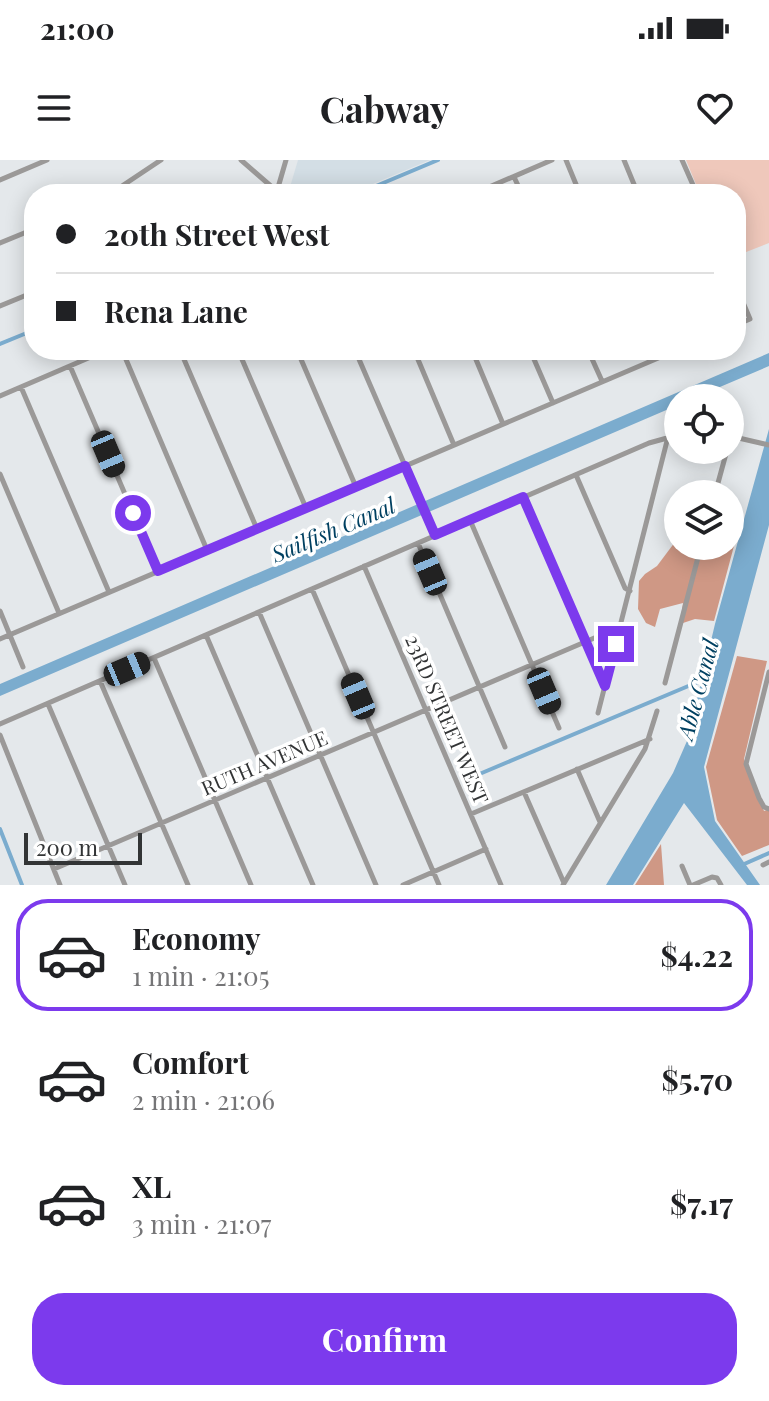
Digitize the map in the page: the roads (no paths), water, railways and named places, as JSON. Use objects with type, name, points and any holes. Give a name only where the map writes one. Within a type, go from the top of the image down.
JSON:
[{"type":"street","points":[[0,180],[47,160]]},
{"type":"street","points":[[125,184],[161,160]]},
{"type":"street","points":[[241,160],[269,184]]},
{"type":"street","points":[[279,184],[286,160]]},
{"type":"street","points":[[496,184],[552,160]]},
{"type":"street","points":[[566,160],[576,184]]},
{"type":"street","points":[[624,160],[634,184]]},
{"type":"street","points":[[682,160],[693,184]]},
{"type":"street","points":[[514,176],[518,184]]},
{"type":"street","points":[[0,243],[24,233]]},
{"type":"street","points":[[0,306],[24,296]]},
{"type":"street","points":[[0,396],[84,360]]},
{"type":"street","points":[[126,360],[207,550]]},
{"type":"street","points":[[184,360],[257,529]]},
{"type":"street","points":[[242,360],[306,508]]},
{"type":"street","points":[[301,360],[356,487]]},
{"type":"street","points":[[359,360],[435,535]]},
{"type":"street","points":[[418,360],[454,445]]},
{"type":"street","points":[[476,360],[503,424]]},
{"type":"street","points":[[534,360],[553,403]]},
{"type":"street","points":[[593,360],[602,381]]},
{"type":"street","points":[[0,639],[651,361]]},
{"type":"street","points":[[70,366],[158,571]]},
{"type":"street","points":[[21,387],[109,592]]},
{"type":"street","points":[[0,724],[664,439]]},
{"type":"street","points":[[744,440],[766,445]]},
{"type":"street","points":[[598,713],[664,453]]},
{"type":"street","points":[[0,474],[59,613]]},
{"type":"street","points":[[576,475],[625,588],[630,591]]},
{"type":"street","points":[[523,497],[605,686]]},
{"type":"street","points":[[470,520],[559,728]]},
{"type":"street","points":[[418,543],[505,747]]},
{"type":"street","points":[[665,683],[697,560]]},
{"type":"street","name":"23RD STREET WEST","points":[[364,566],[501,885]]},
{"type":"street","points":[[312,589],[439,885]]},
{"type":"street","points":[[0,611],[23,667]]},
{"type":"street","points":[[259,612],[376,885]]},
{"type":"street","name":"RUTH AVENUE","points":[[54,869],[620,627]]},
{"type":"street","points":[[206,635],[313,885]]},
{"type":"street","points":[[154,658],[251,885]]},
{"type":"street","points":[[766,808],[747,769],[746,759],[769,672]]},
{"type":"street","points":[[100,681],[188,885]]},
{"type":"street","points":[[48,704],[125,885]]},
{"type":"street","points":[[564,884],[650,739],[657,711]]},
{"type":"street","points":[[0,735],[60,885]]},
{"type":"street","points":[[471,814],[650,739]]},
{"type":"street","points":[[577,769],[600,823]]},
{"type":"street","points":[[524,792],[564,884]]},
{"type":"street","points":[[403,885],[486,849]]},
{"type":"street","points":[[682,866],[691,885],[712,877],[717,878],[721,885]]},
{"type":"water","points":[[769,353],[769,366],[727,384],[697,384]]},
{"type":"water","points":[[664,398],[664,411],[0,696],[0,684]]},
{"type":"water","points":[[769,429],[769,525],[704,767],[715,821],[760,885],[747,885],[684,803],[633,885],[606,885],[673,773],[687,741],[733,560],[744,560],[744,519]]},
{"type":"waterway","points":[[381,184],[438,160]]},
{"type":"waterway","points":[[0,344],[24,334]]},
{"type":"waterway","name":"Able Canal","points":[[470,778],[705,679]]},
{"type":"waterway","points":[[0,829],[22,885]]},
{"type":"waterway","points":[[742,865],[769,853]]},
{"type":"water label","name":"Sailfish Canal","points":[[333,529]]}]
